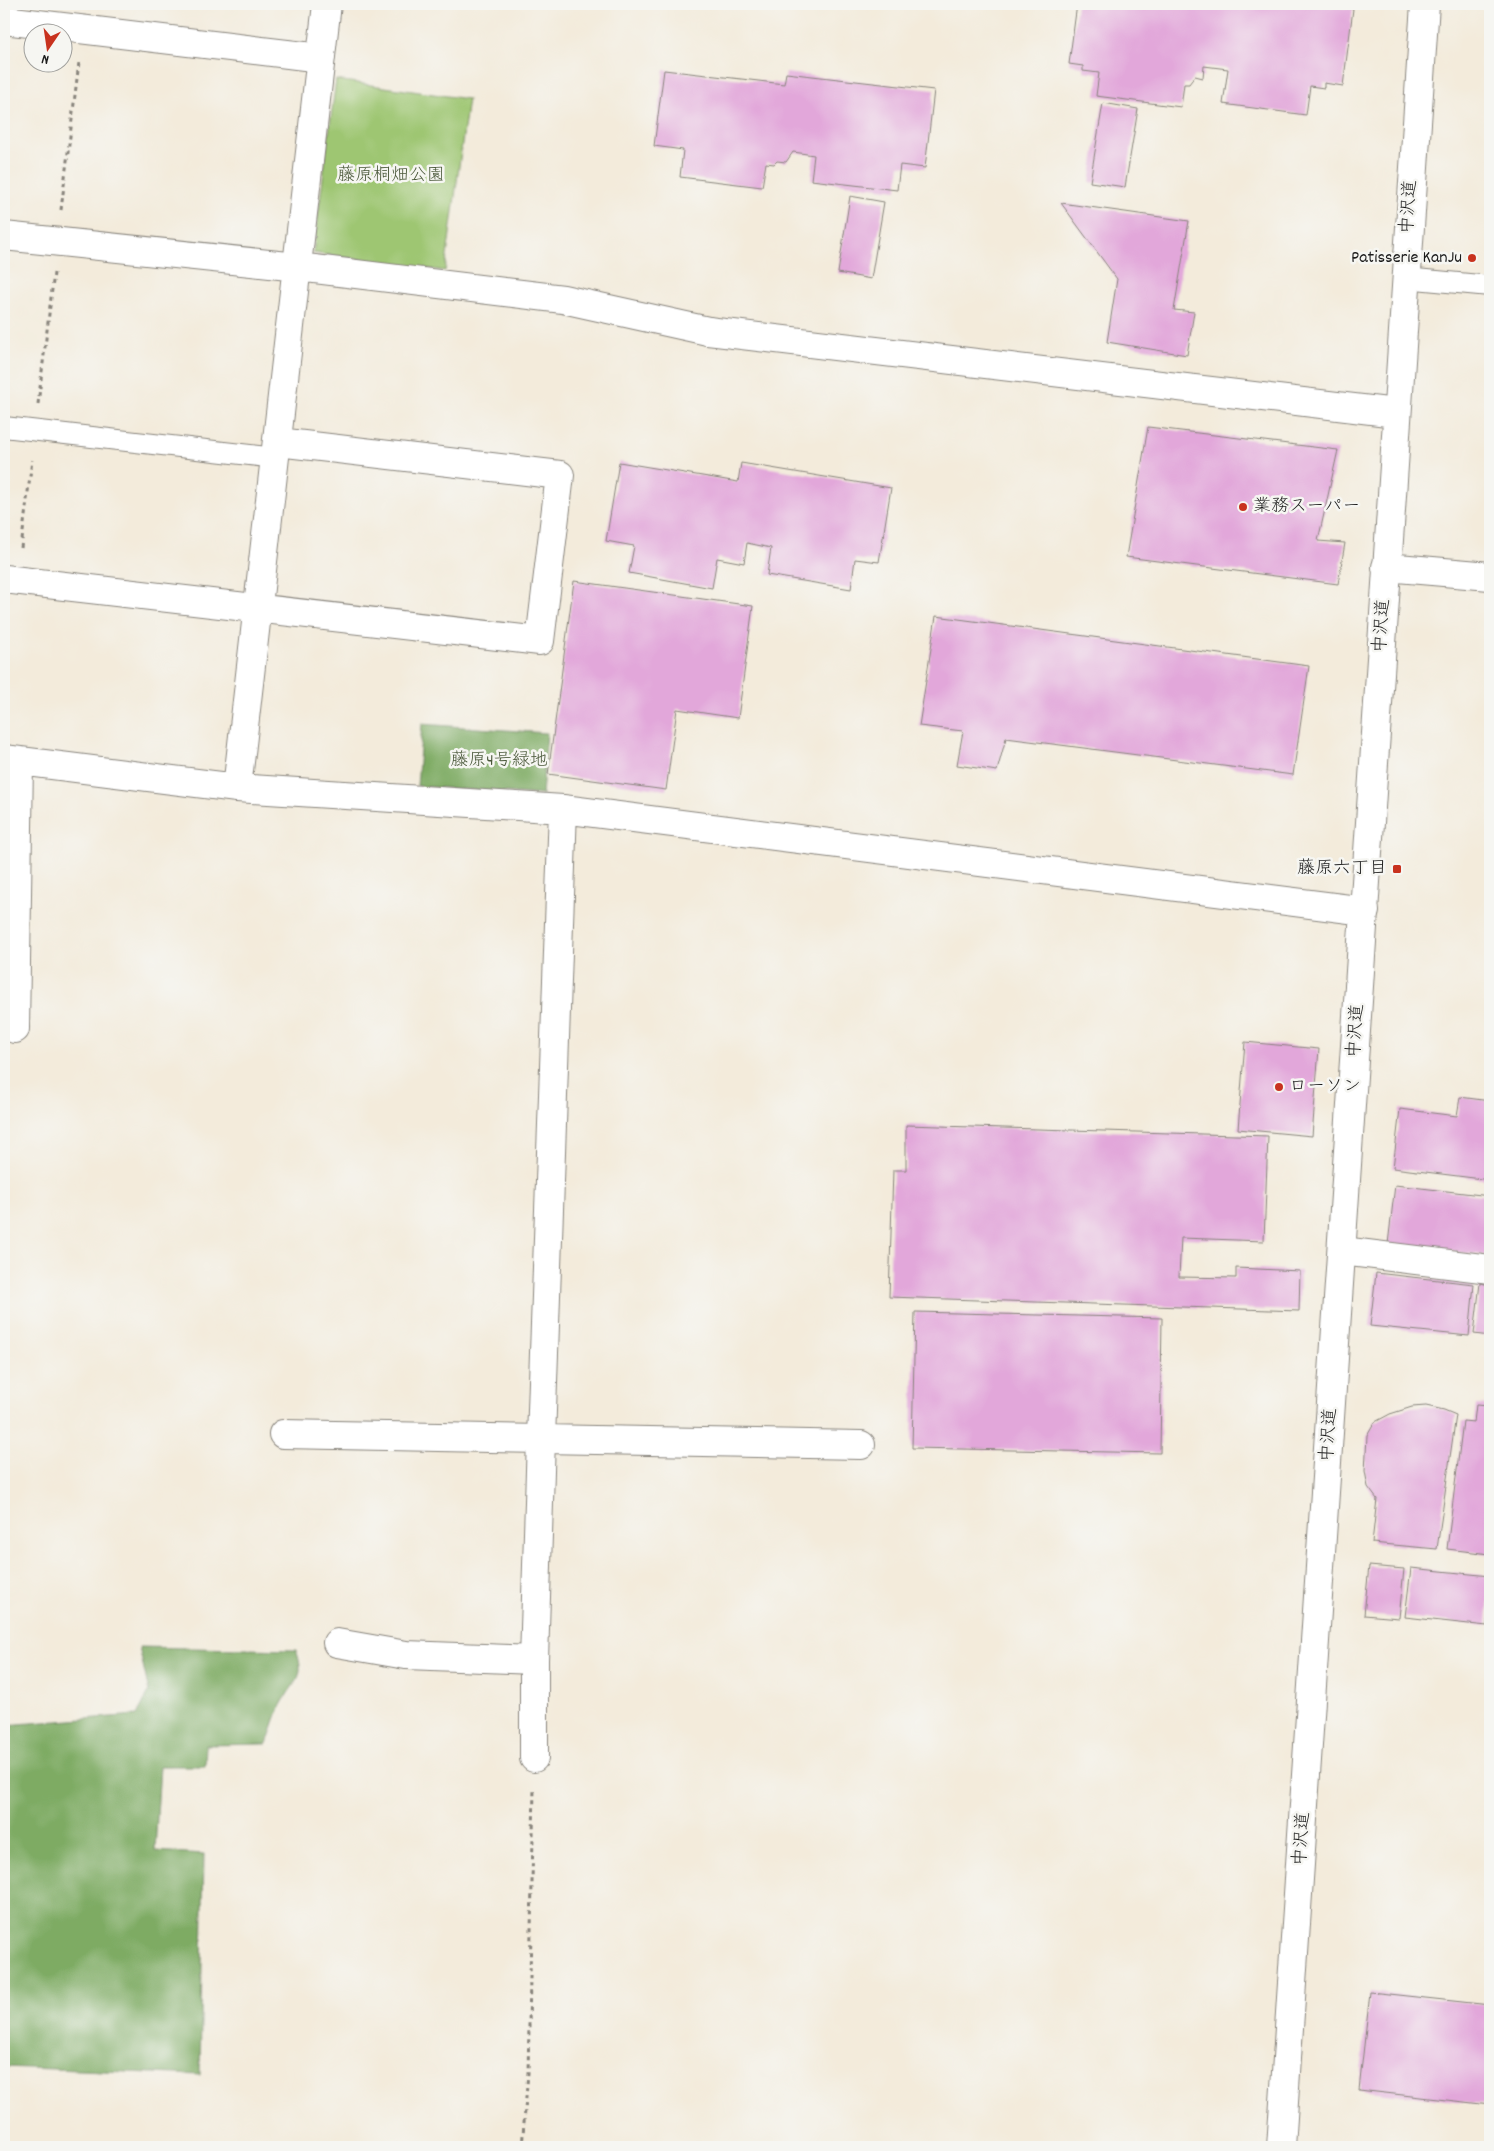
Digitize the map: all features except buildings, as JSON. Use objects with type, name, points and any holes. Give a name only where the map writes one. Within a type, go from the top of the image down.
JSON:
[{"type":"street","points":[[237,788],[327,4]]},
{"type":"street","name":"中沢道","points":[[1281,2147],[1365,911],[1405,278],[1425,4]]},
{"type":"street","points":[[4,20],[321,58]]},
{"type":"street","points":[[4,236],[298,267],[563,299],[708,331],[1396,412]]},
{"type":"street","points":[[11,580],[540,642],[560,474],[277,450]]},
{"type":"street","points":[[1386,567],[1490,576]]},
{"type":"street","points":[[16,1029],[11,760],[237,788],[564,809],[1365,911]]},
{"type":"street","points":[[534,1758],[534,1660],[540,1439],[564,809]]},
{"type":"street","points":[[1342,1251],[1490,1269]]},
{"type":"street","points":[[283,1434],[861,1445]]},
{"type":"street","points":[[337,1643],[406,1655],[534,1660]]},
{"type":"lane","points":[[1405,278],[1490,286]]},
{"type":"lane","points":[[4,427],[277,450]]},
{"type":"path","points":[[11,580],[35,431],[82,30]]},
{"type":"path","points":[[522,2147],[528,2073],[534,1758]]},
{"type":"green space","name":"藤原桐畑公園","points":[[336,80],[468,99],[445,271],[313,253]]},
{"type":"green space","name":"藤原4号緑地","points":[[422,724],[547,733],[542,795],[417,786]]},
{"type":"green space","points":[[139,1647],[296,1650],[299,1659],[300,1672],[279,1710],[267,1744],[206,1745],[205,1766],[160,1766],[155,1851],[204,1854],[200,2075],[4,2067],[4,1725],[137,1715],[149,1692]]},
{"type":"place","name":"Patisserie KanJu","points":[[1472,258]]},
{"type":"place","name":"業務スーパー","points":[[1243,507]]},
{"type":"place","name":"藤原六丁目","points":[[1397,869]]},
{"type":"place","name":"ローソン","points":[[1279,1087]]}]
